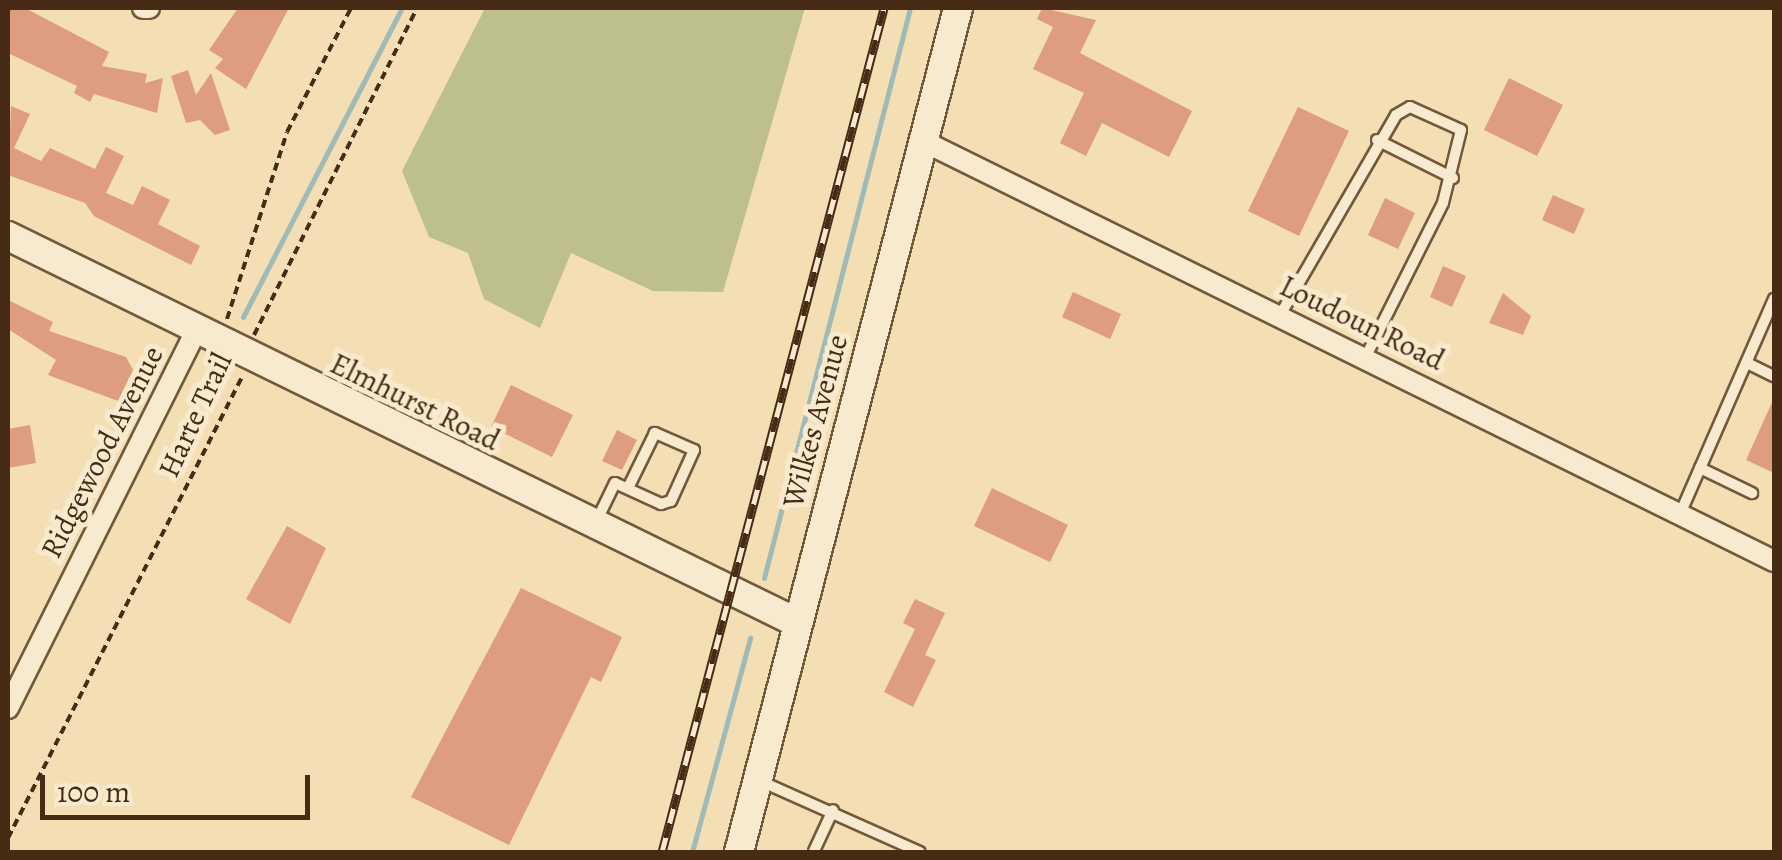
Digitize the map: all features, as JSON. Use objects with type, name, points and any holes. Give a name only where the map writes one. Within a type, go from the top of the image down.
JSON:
[{"type":"main road","name":"Wilkes Avenue","points":[[738,852],[958,8]]},
{"type":"main road","name":"Elmhurst Road","points":[[8,236],[796,622]]},
{"type":"street","name":"Loudoun Road","points":[[923,141],[1774,560]]},
{"type":"street","name":"Ridgewood Avenue","points":[[8,708],[208,337]]},
{"type":"lane","points":[[1279,316],[1377,140],[1410,107],[1461,130],[1453,178],[1366,358]]},
{"type":"lane","points":[[1377,140],[1453,178]]},
{"type":"lane","points":[[1680,514],[1774,299]]},
{"type":"lane","points":[[1747,362],[1774,376]]},
{"type":"lane","points":[[594,526],[616,482],[628,488],[671,501],[694,450],[655,433],[628,488]]},
{"type":"lane","points":[[1700,468],[1752,493]]},
{"type":"lane","points":[[757,780],[833,810],[920,852]]},
{"type":"lane","points":[[814,852],[833,810]]},
{"type":"path","points":[[208,337],[287,132],[351,8]]},
{"type":"path","name":"Harte Trail","points":[[8,838],[416,8]]},
{"type":"green space","points":[[485,8],[805,8],[723,292],[653,291],[571,253],[540,328],[484,299],[468,253],[429,237],[402,171]]},
{"type":"building","points":[[8,8],[25,8],[109,52],[102,66],[147,74],[145,83],[163,78],[157,113],[94,94],[90,102],[74,93],[77,86],[8,53]]},
{"type":"building","points":[[238,8],[289,8],[246,89],[215,68],[223,59],[209,50]]},
{"type":"building","points":[[1042,8],[1096,20],[1080,53],[1192,111],[1169,157],[1102,123],[1086,156],[1060,143],[1084,93],[1033,69],[1053,27],[1037,19]]},
{"type":"building","points":[[188,70],[196,95],[211,73],[230,130],[215,135],[200,120],[186,123],[171,76]]},
{"type":"building","points":[[1509,78],[1563,105],[1537,156],[1484,130]]},
{"type":"building","points":[[11,106],[30,114],[14,148],[41,161],[50,148],[95,169],[106,147],[124,156],[106,193],[133,205],[142,186],[170,200],[158,224],[200,246],[191,265],[94,216],[85,203],[8,175]]},
{"type":"building","points":[[1298,107],[1349,131],[1299,236],[1248,211]]},
{"type":"building","points":[[1553,195],[1585,209],[1574,234],[1542,220]]},
{"type":"building","points":[[1385,198],[1415,213],[1398,249],[1368,235]]},
{"type":"building","points":[[1443,266],[1466,276],[1452,307],[1430,297]]},
{"type":"building","points":[[1073,292],[1121,314],[1110,339],[1062,317]]},
{"type":"building","points":[[1503,293],[1531,316],[1523,335],[1489,323]]},
{"type":"building","points":[[8,300],[53,322],[49,331],[126,357],[133,370],[118,401],[48,375],[56,360],[8,329]]},
{"type":"building","points":[[511,385],[573,415],[552,457],[491,427]]},
{"type":"building","points":[[1774,398],[1774,473],[1746,460]]},
{"type":"building","points":[[30,425],[36,463],[8,468],[8,429]]},
{"type":"building","points":[[617,430],[637,440],[622,470],[602,461]]},
{"type":"building","points":[[992,488],[1068,525],[1050,562],[974,526]]},
{"type":"building","points":[[287,526],[326,548],[290,624],[246,599]]},
{"type":"building","points":[[521,588],[622,637],[601,682],[591,677],[509,845],[411,797]]},
{"type":"building","points":[[915,599],[945,613],[925,655],[936,660],[913,707],[884,692],[915,629],[903,623]]},
{"type":"waterway","points":[[243,317],[402,8]]},
{"type":"waterway","points":[[764,578],[910,8]]},
{"type":"waterway","points":[[692,852],[750,638]]},
{"type":"railway","points":[[662,852],[884,8]]}]
